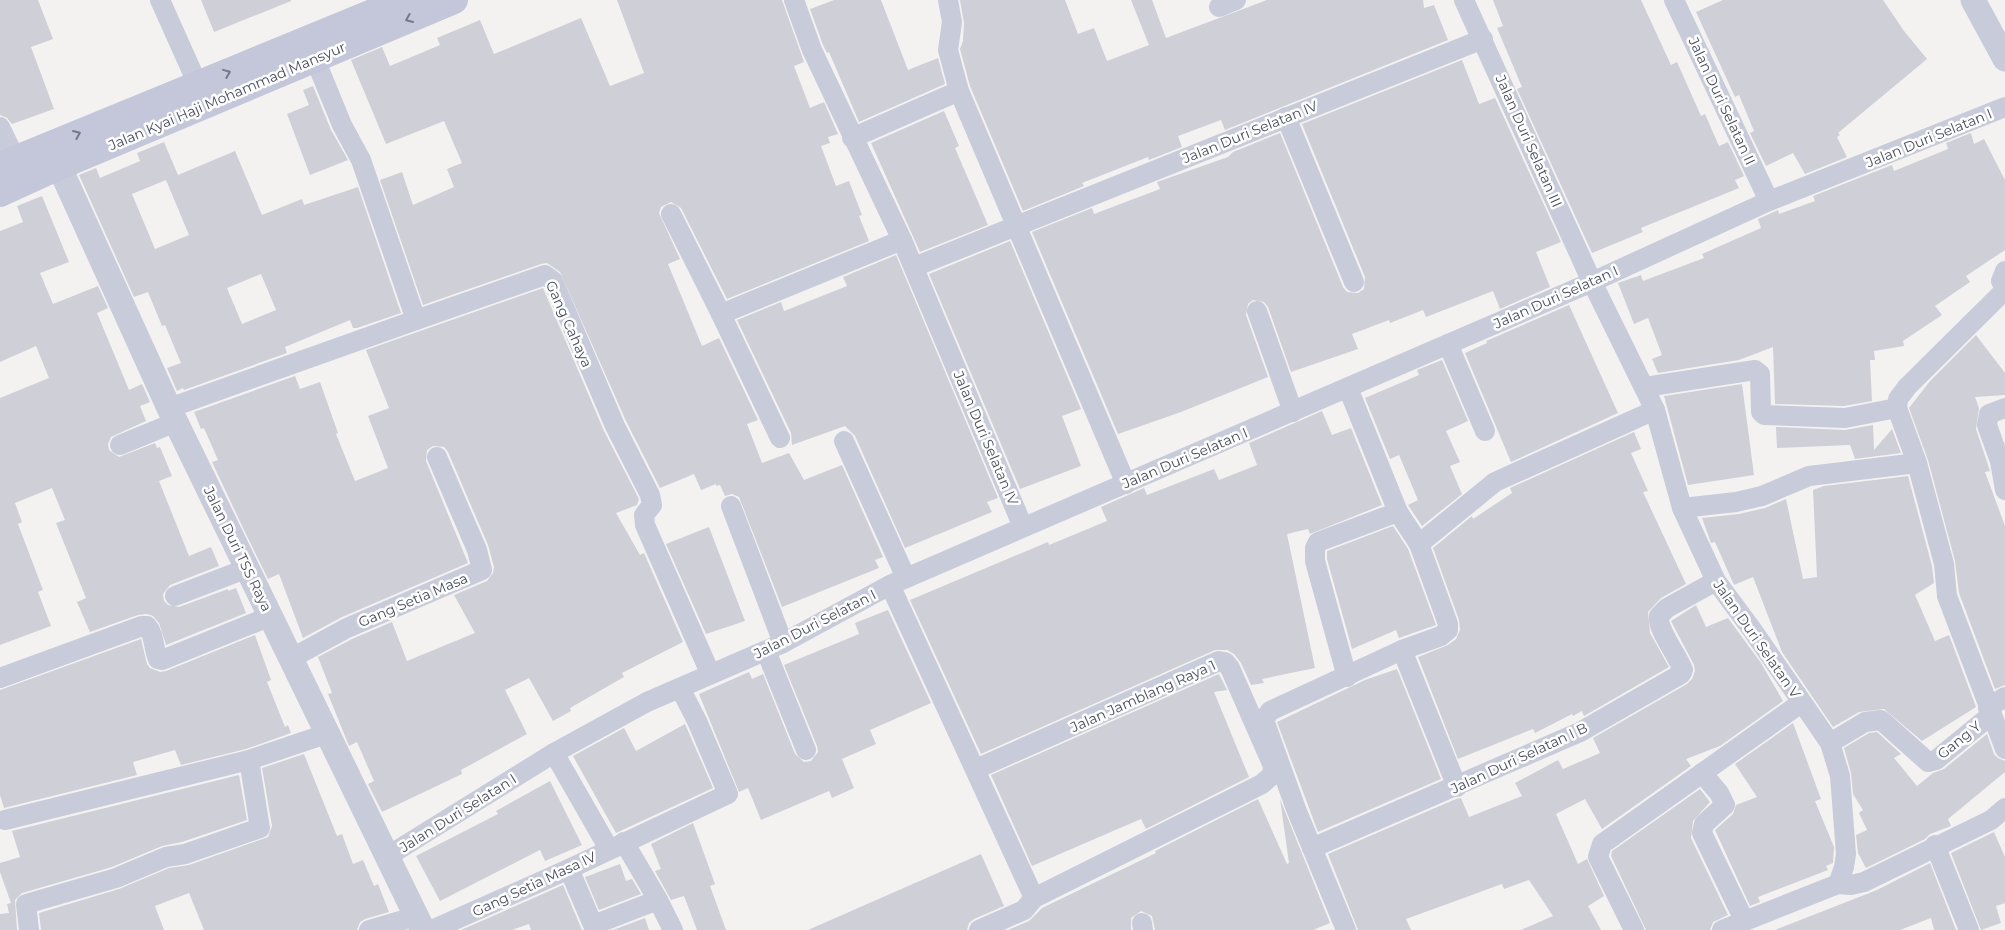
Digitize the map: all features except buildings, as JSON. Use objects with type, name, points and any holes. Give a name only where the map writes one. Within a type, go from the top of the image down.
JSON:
[{"type":"main road","name":"Jalan Kyai Haji Mohammad Mansyur","points":[[54,156],[198,85],[404,0]]},
{"type":"main road","name":"Jalan Kyai Haji Mohammad Mansyur","points":[[0,193],[14,169],[54,156],[315,59],[454,0]]},
{"type":"street","points":[[160,0],[198,85]]},
{"type":"street","name":"Jalan Duri Selatan IV","points":[[794,0],[812,50],[914,267],[1023,527]]},
{"type":"street","points":[[948,0],[952,22],[948,50],[959,91],[1126,484]]},
{"type":"street","name":"Jalan Duri Selatan III","points":[[1464,0],[1592,282]]},
{"type":"street","name":"Jalan Duri Selatan II","points":[[1674,0],[1769,202]]},
{"type":"street","points":[[1973,0],[2005,59]]},
{"type":"street","name":"Jalan Duri Selatan IV","points":[[914,267],[1483,39]]},
{"type":"street","points":[[120,445],[172,415],[416,320],[362,160],[342,125],[315,59]]},
{"type":"street","points":[[852,138],[959,91]]},
{"type":"street","name":"Jalan Duri Selatan I","points":[[388,856],[554,752],[647,702],[710,673],[775,647],[898,582],[1592,282],[1769,202],[2005,107]]},
{"type":"street","points":[[1286,117],[1354,282]]},
{"type":"street","points":[[0,127],[14,169]]},
{"type":"street","name":"Jalan Duri TSS Raya","points":[[54,156],[172,415],[248,568],[326,734],[424,925]]},
{"type":"street","points":[[670,214],[721,314],[780,438]]},
{"type":"street","points":[[721,314],[902,240]]},
{"type":"street","points":[[2005,271],[2002,281],[2005,289],[1907,386],[1898,398],[1897,408],[1917,463],[1944,564],[1947,596],[1989,712],[2005,749]]},
{"type":"street","name":"Gang Cahaya","points":[[416,320],[545,275],[549,276],[614,426],[650,495],[652,505],[644,516],[645,524],[710,673]]},
{"type":"street","name":"Jalan Duri Selatan V","points":[[1592,282],[1655,410],[1682,508],[1716,581],[1754,631],[1801,703],[1830,743],[1840,776],[1846,854],[1838,884]]},
{"type":"street","points":[[1257,311],[1293,412]]},
{"type":"street","points":[[1448,344],[1485,431]]},
{"type":"street","points":[[1645,387],[1755,370],[1760,374],[1761,412],[1764,416],[1845,418],[1897,408]]},
{"type":"street","points":[[1346,930],[1312,848],[1264,720],[1270,711],[1402,650],[1441,636],[1448,630],[1448,624],[1419,544],[1398,512],[1348,388]]},
{"type":"street","points":[[2005,408],[1989,414],[1987,425],[2000,461],[2005,490]]},
{"type":"street","points":[[1419,544],[1495,482],[1655,410]]},
{"type":"street","points":[[844,441],[898,582],[976,769],[1034,898]]},
{"type":"street","name":"Gang Setia Masa","points":[[290,659],[346,628],[482,570],[477,550],[438,457]]},
{"type":"street","points":[[1682,508],[1736,502],[1762,496],[1809,476],[1917,463]]},
{"type":"street","points":[[731,506],[806,750]]},
{"type":"street","points":[[1347,677],[1315,562],[1315,548],[1318,542],[1398,512]]},
{"type":"street","points":[[175,596],[248,568]]},
{"type":"street","name":"Jalan Duri Selatan I B","points":[[1312,848],[1457,787],[1580,732],[1681,674],[1682,670],[1677,654],[1660,629],[1659,616],[1667,608],[1716,581]]},
{"type":"street","points":[[0,678],[142,626],[146,626],[151,631],[156,655],[158,659],[162,660],[271,616]]},
{"type":"street","points":[[1402,650],[1457,787]]},
{"type":"street","name":"Jalan Jamblang Raya 1","points":[[976,769],[1220,661],[1225,662],[1234,677],[1273,766],[1272,775],[1262,784],[1034,898],[1024,910],[979,930]]},
{"type":"street","name":"Gang Setia Masa IV","points":[[369,930],[424,925],[569,869],[728,794],[697,721],[680,688]]},
{"type":"street","points":[[1989,712],[2005,697]]},
{"type":"street","points":[[1634,930],[1598,857],[1602,844],[1801,703]]},
{"type":"street","name":"Gang Y","points":[[1830,743],[1865,722],[1882,720],[1928,762],[1936,760],[1989,712]]},
{"type":"street","points":[[5,820],[249,760],[326,734]]},
{"type":"street","name":"Gang Setia Masa IV","points":[[554,752],[616,846]]},
{"type":"street","points":[[29,930],[26,904],[116,878],[166,857],[185,854],[260,828],[249,760]]},
{"type":"street","points":[[1702,773],[1719,793],[1724,805],[1704,824],[1702,833],[1744,920]]},
{"type":"street","points":[[1722,930],[1838,884],[1851,885],[1864,882],[1936,845],[1991,820],[2005,808]]},
{"type":"street","points":[[1936,845],[1969,930]]},
{"type":"street","points":[[616,846],[658,900],[673,930]]},
{"type":"street","points":[[569,869],[593,925],[658,900]]}]
